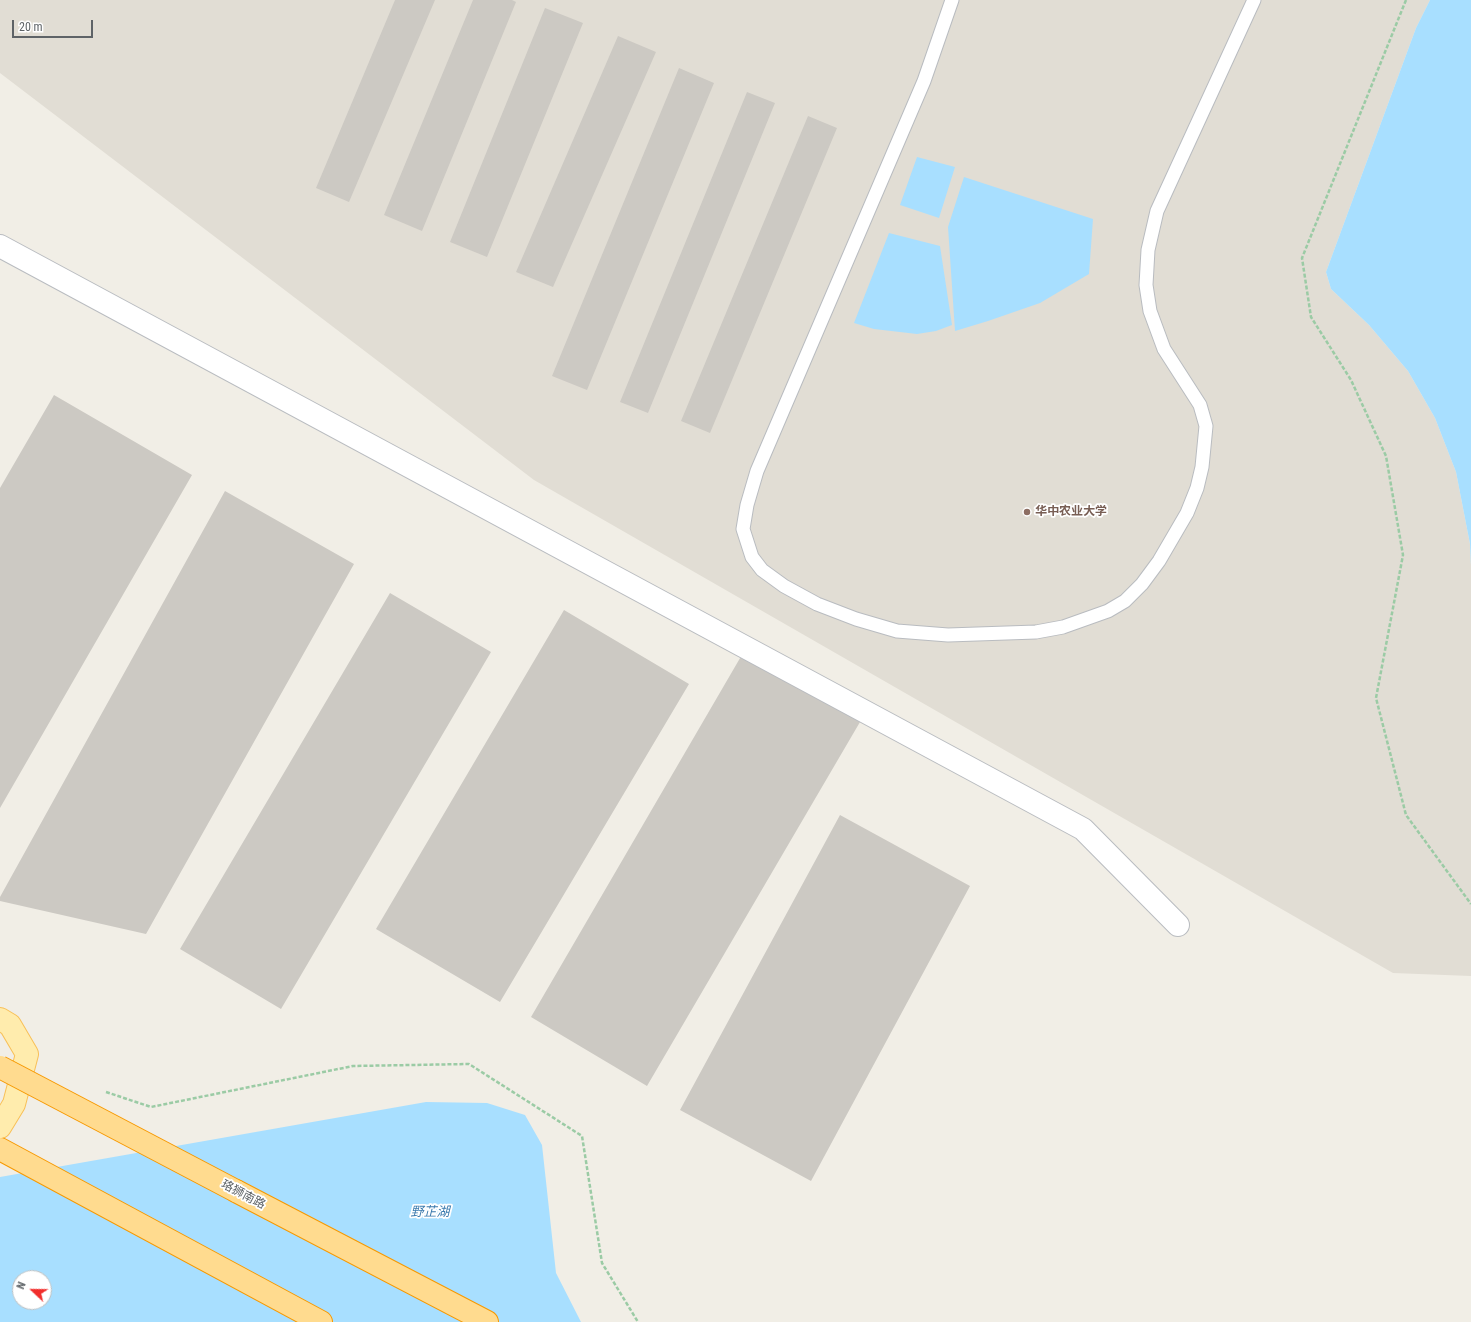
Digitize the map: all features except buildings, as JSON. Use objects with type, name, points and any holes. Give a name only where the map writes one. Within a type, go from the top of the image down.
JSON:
[{"type":"highway","name":"珞狮南路","points":[[0,1068],[487,1322]]},
{"type":"highway","points":[[0,1149],[321,1322]]},
{"type":"main road","points":[[0,1020],[10,1025],[27,1054],[14,1104],[0,1127]]},
{"type":"street","points":[[0,246],[1083,829],[1178,925]]},
{"type":"lane","points":[[952,0],[924,81],[757,471],[747,505],[743,529],[752,557],[762,570],[784,586],[804,597],[856,619],[897,631],[948,635],[1036,632],[1063,627],[1108,611],[1125,601],[1142,584],[1159,561],[1187,513],[1202,467],[1206,426],[1200,405],[1164,349],[1150,311],[1146,285],[1148,250],[1157,211],[1254,0]]},
{"type":"path","points":[[1406,0],[1302,258],[1311,317],[1350,380],[1386,456],[1403,555],[1376,698],[1404,808],[1406,815],[1471,904]]},
{"type":"path","points":[[103,1092],[151,1107],[353,1066],[469,1064],[582,1136],[602,1263],[638,1322]]},
{"type":"shaded area","name":"华中农业大学","points":[[0,0],[1430,0],[1416,28],[1326,272],[1331,289],[1369,325],[1408,371],[1435,418],[1456,472],[1470,544],[1471,565],[1471,976],[1393,973],[534,480],[0,73]]},
{"type":"water","points":[[1430,0],[1471,0],[1471,565],[1470,544],[1456,472],[1435,418],[1408,371],[1369,325],[1331,289],[1326,272],[1416,28]]},
{"type":"water","points":[[917,157],[955,167],[939,218],[900,205]]},
{"type":"water","points":[[964,177],[1093,219],[1089,274],[1040,303],[955,331],[948,227]]},
{"type":"water","points":[[889,233],[940,246],[952,325],[936,331],[917,334],[874,329],[854,323]]},
{"type":"water","name":"野芷湖","points":[[426,1102],[487,1103],[525,1115],[542,1145],[556,1273],[581,1322],[0,1322],[0,1177]]},
{"type":"place","name":"华中农业大学","points":[[1027,512]]}]
